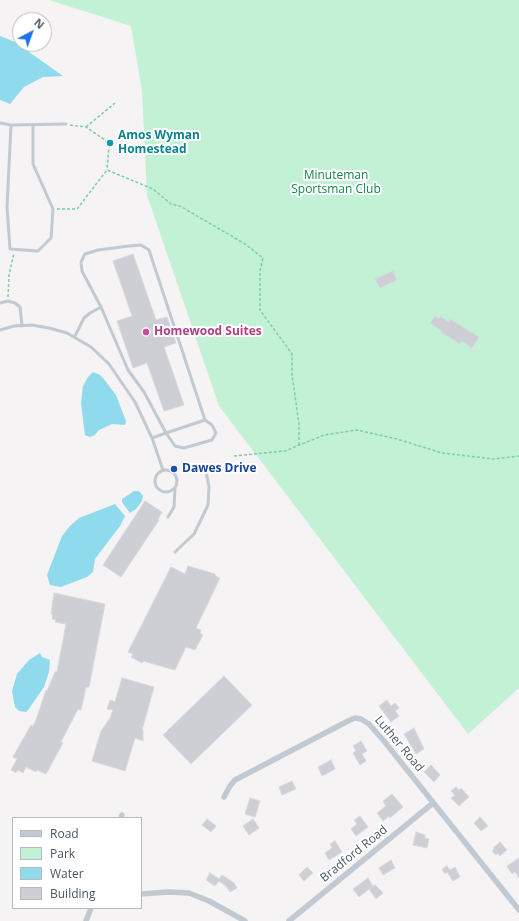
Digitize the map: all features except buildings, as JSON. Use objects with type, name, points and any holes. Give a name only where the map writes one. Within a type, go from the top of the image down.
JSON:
[{"type":"street","name":"Luther Road","points":[[224,797],[235,780],[348,720],[355,718],[361,719],[369,724],[519,910]]},
{"type":"street","name":"Bradford Road","points":[[289,921],[433,803]]},
{"type":"street","points":[[142,894],[168,892],[189,893],[209,901],[245,921]]},
{"type":"street","points":[[86,921],[91,909]]},
{"type":"lane","points":[[0,123],[11,125],[66,124]]},
{"type":"lane","points":[[11,125],[7,207],[10,249],[38,251],[50,238],[53,209],[33,164],[33,125]]},
{"type":"lane","points":[[141,245],[149,250],[205,420],[212,425],[216,433],[212,440],[184,448],[175,446],[166,433],[144,392],[128,370],[101,307],[82,271],[81,262],[86,254],[98,250],[141,245]]},
{"type":"lane","points":[[0,303],[8,301],[15,303],[20,307],[22,326]]},
{"type":"lane","points":[[75,336],[84,318],[101,307]]},
{"type":"lane","points":[[0,330],[32,325],[49,328],[75,336],[91,347],[109,364],[135,402],[152,438],[163,470]]},
{"type":"lane","points":[[152,438],[205,420]]},
{"type":"lane","points":[[175,552],[194,534],[208,505],[209,487],[205,466]]},
{"type":"lane","points":[[168,517],[174,507],[175,488],[177,484],[176,476],[173,472],[168,470],[158,472],[154,482],[160,491],[166,492],[175,488]]},
{"type":"path","points":[[86,127],[115,103]]},
{"type":"path","points":[[53,209],[77,209],[107,170],[109,146],[105,140],[86,127],[66,124]]},
{"type":"path","points":[[107,170],[153,189],[171,204],[180,206],[245,244],[263,258],[260,271],[260,310],[292,354],[292,376],[299,424],[299,445]]},
{"type":"path","points":[[8,301],[9,275],[14,250]]},
{"type":"path","points":[[234,456],[284,451],[324,435],[357,430],[396,439],[442,453],[494,459],[519,456]]},
{"type":"green space","name":"Minuteman Sportsman Club","points":[[49,0],[519,0],[519,688],[468,734],[219,406],[147,195],[142,91],[131,26]]},
{"type":"water","points":[[0,36],[12,41],[12,52],[29,52],[63,76],[43,77],[24,87],[10,104],[0,100]]},
{"type":"water","points":[[93,372],[103,378],[116,395],[126,421],[125,425],[112,424],[99,430],[95,435],[90,437],[85,435],[81,403],[83,386]]},
{"type":"water","points":[[134,491],[139,491],[143,496],[142,501],[136,509],[130,513],[122,502],[122,499]]},
{"type":"water","points":[[115,504],[125,516],[120,526],[95,559],[93,572],[87,577],[61,587],[50,585],[47,575],[62,536],[70,526],[79,518]]},
{"type":"water","points":[[40,653],[42,657],[50,660],[49,672],[44,687],[26,712],[19,711],[15,707],[12,691],[17,674],[29,660]]},
{"type":"place","name":"Amos Wyman Homestead","points":[[110,143]]},
{"type":"place","name":"Homewood Suites","points":[[146,332]]},
{"type":"place","name":"Dawes Drive","points":[[174,469]]}]
